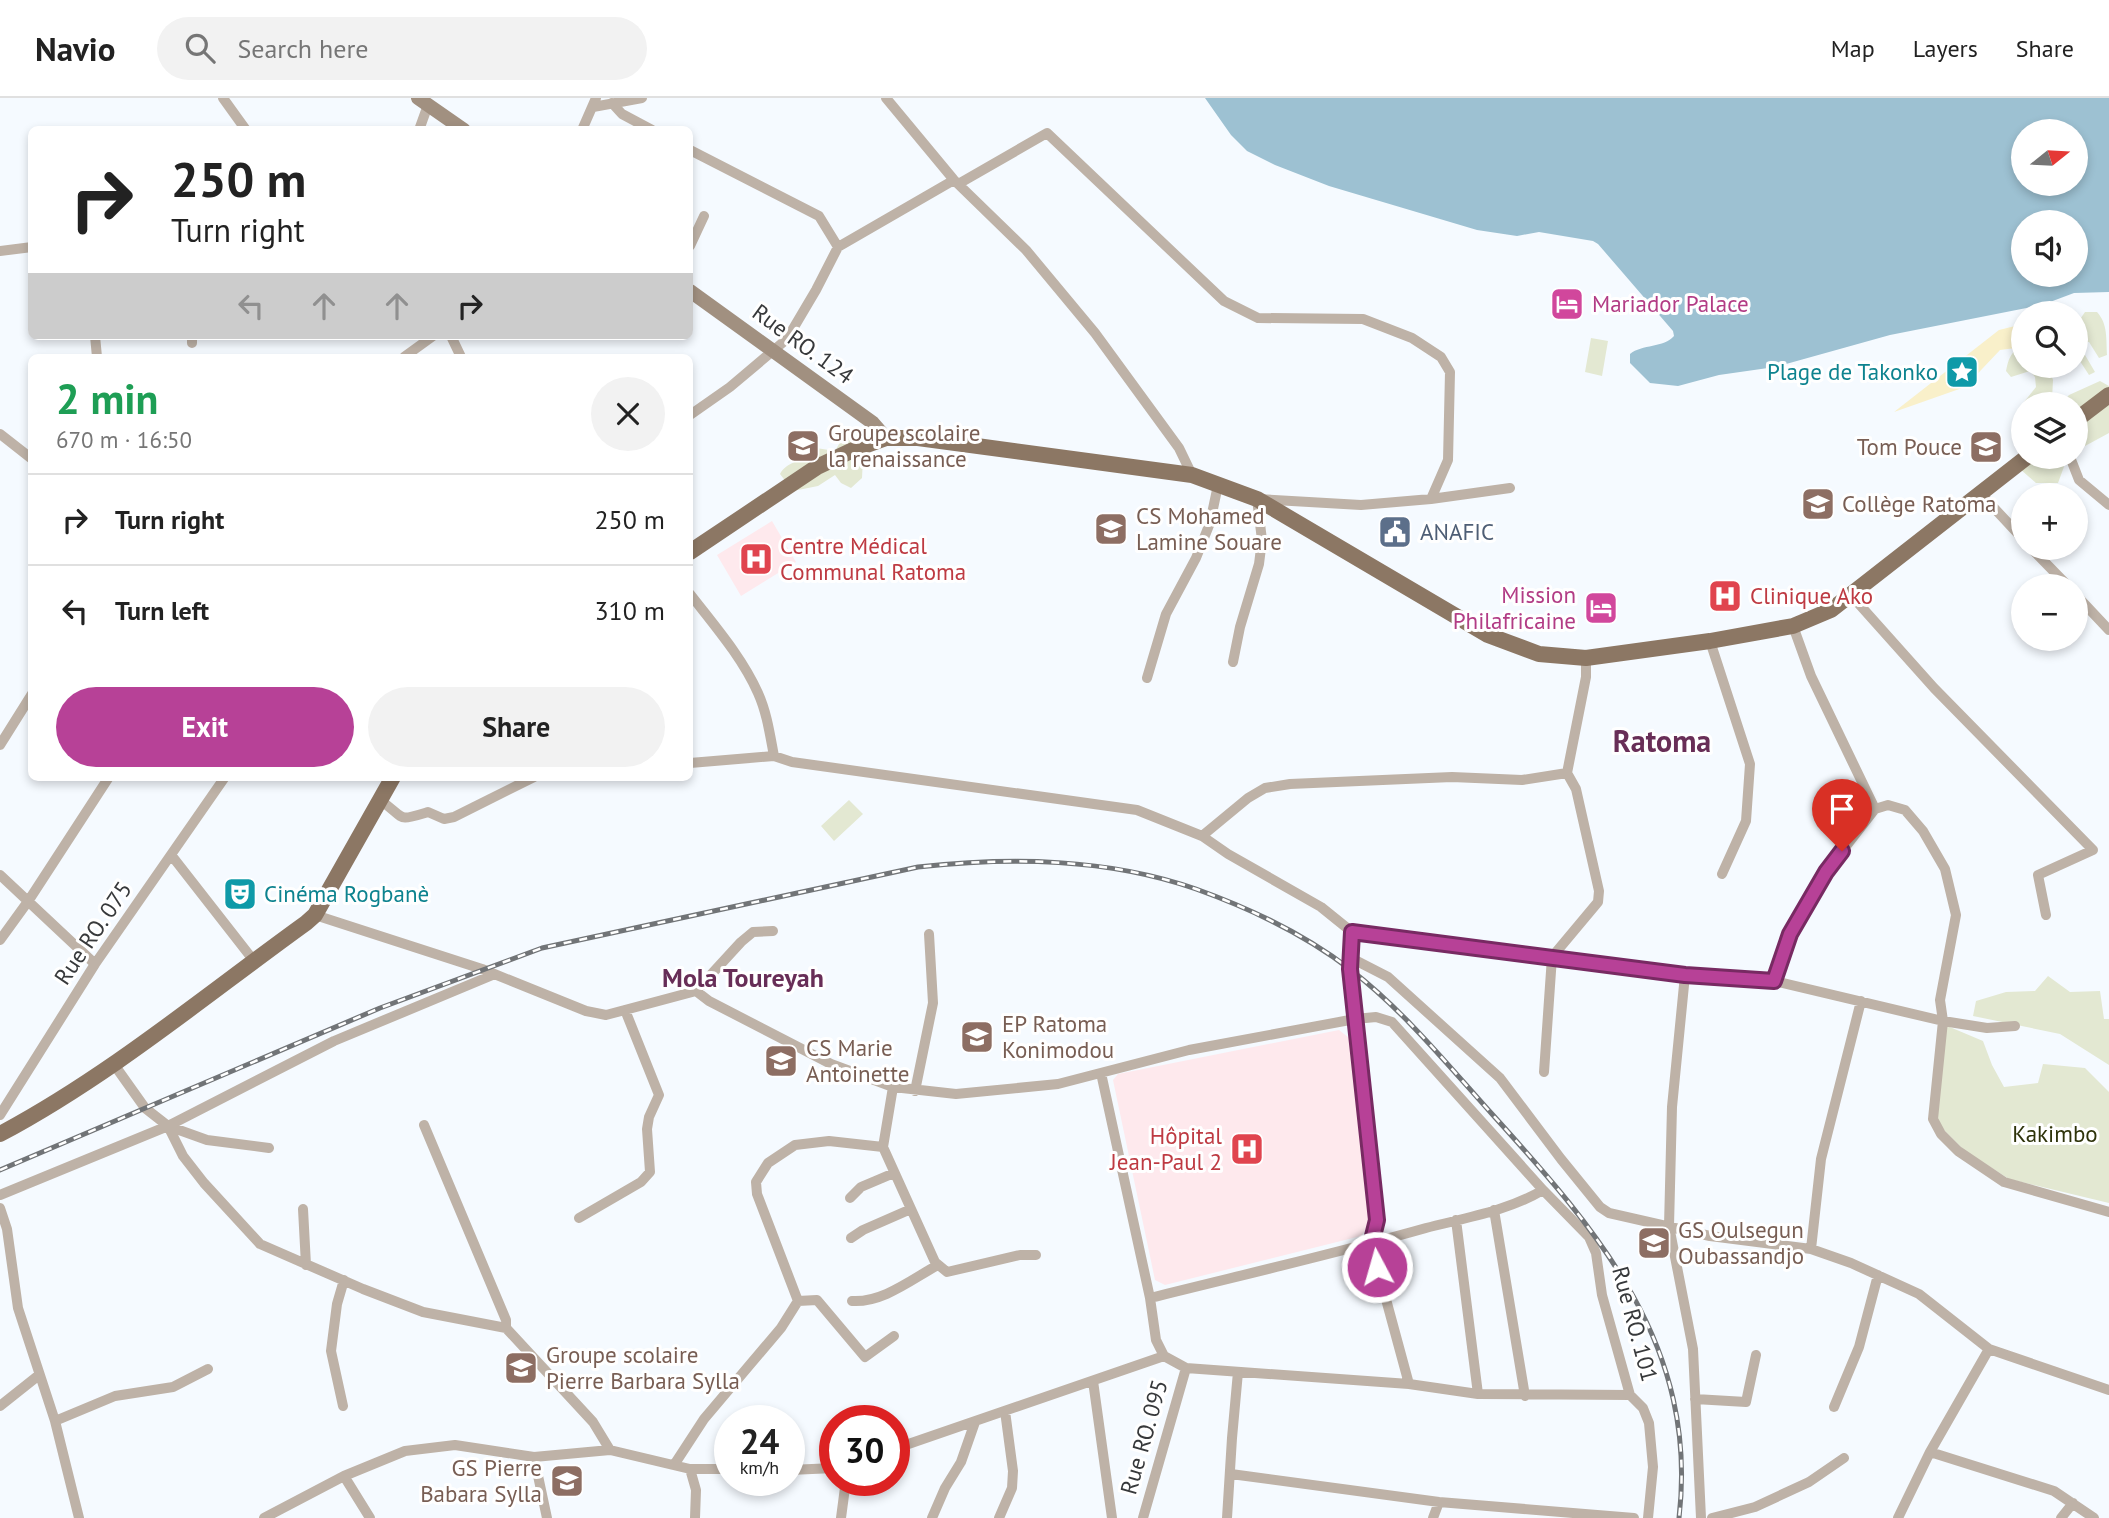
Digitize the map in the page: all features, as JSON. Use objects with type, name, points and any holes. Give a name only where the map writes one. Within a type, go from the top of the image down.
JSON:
[{"type":"main road","points":[[2088,411],[2109,395]]},
{"type":"main road","points":[[693,550],[817,467],[886,438],[918,438],[1192,475],[1257,499],[1488,635],[1539,654],[1586,657],[1710,641],[1793,626],[1831,610],[2011,469]]},
{"type":"main road","points":[[0,1134],[47,1109],[315,915],[391,781]]},
{"type":"street","points":[[223,98],[243,126]]},
{"type":"street","points":[[584,126],[595,102],[612,103],[642,98]]},
{"type":"street","points":[[886,98],[957,182],[1026,250],[1095,334],[1179,448],[1192,475]]},
{"type":"street","points":[[420,126],[423,102],[458,126]]},
{"type":"street","points":[[612,103],[622,114],[644,126]]},
{"type":"street","points":[[693,413],[730,387],[787,339],[838,247],[1047,133],[1224,301],[1258,318],[1363,318],[1412,338],[1441,357],[1450,372],[1448,460],[1431,499]]},
{"type":"street","points":[[693,152],[819,216],[838,247]]},
{"type":"street","points":[[693,240],[704,216]]},
{"type":"street","points":[[0,251],[28,248]]},
{"type":"street","name":"Rue RO. 124","points":[[693,293],[873,423],[886,438]]},
{"type":"street","points":[[408,354],[427,340]]},
{"type":"street","points":[[0,434],[28,456]]},
{"type":"street","points":[[2075,469],[2080,480],[2109,505]]},
{"type":"street","points":[[1147,678],[1166,614],[1196,558],[1210,523],[1218,485]]},
{"type":"street","points":[[1234,662],[1240,627],[1259,565],[1262,540],[1257,499],[1361,505],[1510,488]]},
{"type":"street","points":[[1980,493],[2011,526]]},
{"type":"street","points":[[2043,560],[2056,574]]},
{"type":"street","points":[[1850,594],[1934,688],[2093,850],[2038,875],[2046,915]]},
{"type":"street","points":[[693,598],[723,636],[758,692],[768,722],[774,756]]},
{"type":"street","points":[[2088,607],[2109,630]]},
{"type":"street","points":[[1793,626],[1811,676],[1875,809]]},
{"type":"street","points":[[1710,641],[1750,764],[1746,821],[1722,874]]},
{"type":"street","points":[[1544,1072],[1552,957],[1598,902],[1599,891],[1576,789],[1567,774],[1586,677],[1586,657]]},
{"type":"street","points":[[0,745],[28,700]]},
{"type":"street","points":[[693,763],[774,756],[792,762],[1137,810],[1202,836],[1228,854],[1321,907],[1352,932],[1685,975],[1774,981],[1943,1021],[1987,1028],[2015,1026]]},
{"type":"street","points":[[1202,836],[1248,798],[1265,788],[1452,777],[1521,780],[1567,774]]},
{"type":"street","points":[[0,940],[106,781]]},
{"type":"street","name":"Rue RO. 075","points":[[0,1115],[95,964],[222,781]]},
{"type":"street","points":[[380,800],[401,818],[409,820],[428,812],[444,819],[454,817],[526,781]]},
{"type":"street","points":[[1774,981],[1790,934],[1820,882],[1875,809],[1888,805],[1905,810],[1923,831],[1945,869],[1956,915],[1940,1000],[1943,1021],[1933,1119],[1941,1134],[1958,1151],[2004,1182],[2109,1212]]},
{"type":"street","points":[[172,856],[254,961]]},
{"type":"street","points":[[0,875],[95,964]]},
{"type":"street","points":[[315,915],[495,974],[586,1011],[606,1015],[696,991],[753,932],[773,931]]},
{"type":"street","points":[[1352,932],[1355,1019],[1377,1220],[1371,1244],[1409,1384]]},
{"type":"street","points":[[915,1091],[933,1003],[929,934]]},
{"type":"street","points":[[1351,958],[1388,977],[1500,1078],[1600,1207],[1609,1213],[1710,1237],[1811,1249],[1919,1294],[1989,1349],[2109,1390]]},
{"type":"street","points":[[0,1195],[169,1126],[334,1041],[495,974]]},
{"type":"street","points":[[1685,975],[1672,1107],[1670,1226],[1693,1349],[1701,1518]]},
{"type":"street","name":"Rue RO. 101","points":[[696,991],[709,1001],[831,1064],[893,1087],[956,1094],[1058,1084],[1189,1050],[1355,1019],[1376,1017],[1392,1022],[1543,1190],[1589,1237],[1596,1253],[1602,1295],[1630,1395],[1643,1408],[1649,1423],[1653,1467],[1648,1518]]},
{"type":"street","points":[[1811,1249],[1821,1159],[1861,1001]]},
{"type":"street","points":[[579,1218],[641,1182],[650,1172],[647,1129],[649,1117],[659,1095],[625,1010]]},
{"type":"street","points":[[113,1063],[145,1108],[169,1126],[207,1140],[268,1148]]},
{"type":"street","points":[[1101,1073],[1150,1298],[1156,1340],[1164,1356],[1186,1368],[1409,1384],[1478,1394],[1630,1395]]},
{"type":"street","points":[[893,1087],[883,1147],[934,1262],[947,1272],[1020,1255],[1036,1255]]},
{"type":"street","points":[[425,1125],[506,1320],[506,1328]]},
{"type":"street","points":[[169,1126],[183,1156],[260,1244],[423,1312],[506,1328],[593,1422],[610,1450]]},
{"type":"street","points":[[798,1301],[757,1194],[756,1182],[768,1163],[795,1145],[829,1140],[883,1147]]},
{"type":"street","points":[[849,1198],[861,1187],[894,1173]]},
{"type":"street","points":[[1150,1298],[1371,1244],[1494,1210],[1543,1190]]},
{"type":"street","points":[[0,1208],[7,1228],[18,1308],[55,1421],[79,1518]]},
{"type":"street","points":[[303,1209],[306,1265]]},
{"type":"street","points":[[851,1238],[911,1209]]},
{"type":"street","points":[[1494,1210],[1525,1396]]},
{"type":"street","points":[[1456,1220],[1478,1394]]},
{"type":"street","points":[[852,1301],[863,1301],[904,1286],[938,1265]]},
{"type":"street","points":[[1834,1407],[1859,1347],[1878,1275]]},
{"type":"street","points":[[343,1406],[331,1351],[337,1304],[344,1280]]},
{"type":"street","points":[[798,1301],[817,1300],[865,1357],[894,1335]]},
{"type":"street","points":[[674,1465],[704,1419],[774,1338],[798,1301]]},
{"type":"street","points":[[1898,1518],[1930,1452],[1989,1349]]},
{"type":"street","points":[[1695,1399],[1746,1402],[1756,1355]]},
{"type":"street","points":[[910,1444],[1164,1356]]},
{"type":"street","name":"Rue RO. 095","points":[[1143,1518],[1186,1368]]},
{"type":"street","points":[[55,1421],[115,1396],[173,1387],[208,1369]]},
{"type":"street","points":[[1227,1518],[1238,1372]]},
{"type":"street","points":[[0,1406],[39,1375]]},
{"type":"street","points":[[1093,1381],[1112,1518]]},
{"type":"street","points":[[999,1518],[1012,1488],[1013,1471],[1005,1411]]},
{"type":"street","points":[[932,1518],[945,1488],[961,1462],[975,1422]]},
{"type":"street","points":[[264,1518],[344,1476],[405,1451],[456,1446],[534,1457],[610,1450],[690,1469],[714,1469]]},
{"type":"street","points":[[1930,1452],[2053,1490],[2094,1518]]},
{"type":"street","points":[[534,1457],[547,1518]]},
{"type":"street","points":[[1712,1518],[1766,1502],[1809,1482],[1844,1458]]},
{"type":"street","points":[[690,1469],[696,1490],[695,1518]]},
{"type":"street","points":[[1231,1474],[1440,1502],[1634,1518]]},
{"type":"street","points":[[344,1476],[370,1518]]},
{"type":"street","points":[[841,1518],[844,1496]]},
{"type":"street","points":[[1433,1518],[1440,1502]]},
{"type":"street","points":[[2061,1518],[2073,1503]]},
{"type":"shaded area","name":"Centre Médical Communal Ratoma","points":[[772,521],[796,562],[741,596],[717,555]]},
{"type":"shaded area","name":"Hôpital Jean-Paul 2","points":[[1339,1030],[1353,1041],[1374,1219],[1361,1236],[1165,1285],[1155,1280],[1113,1080],[1118,1074]]},
{"type":"green space","points":[[2088,312],[2097,312],[2105,327],[2107,355],[2099,358],[2089,342]]},
{"type":"green space","points":[[1591,338],[1608,341],[1602,376],[1585,372]]},
{"type":"green space","points":[[2011,356],[2011,377],[2006,371]]},
{"type":"green space","points":[[2088,360],[2095,372],[2088,373]]},
{"type":"green space","points":[[2035,378],[2052,378],[2052,392],[2032,392],[2036,387]]},
{"type":"green space","points":[[2100,381],[2109,386],[2109,433],[2088,444],[2088,392],[2076,392]]},
{"type":"green space","points":[[851,431],[868,439],[871,450],[863,458],[862,478],[851,488],[841,483],[835,475],[818,486],[793,491],[780,474],[783,470],[802,457],[810,447],[835,451],[843,437]]},
{"type":"green space","points":[[2020,469],[2063,469],[2058,483],[2036,483]]},
{"type":"green space","points":[[849,800],[863,814],[834,841],[821,826]]},
{"type":"green space","name":"Kakimbo","points":[[2048,976],[2070,992],[2100,991],[2104,1019],[2109,1019],[2109,1065],[2060,1034],[1973,1016],[1976,1001],[2006,992],[2035,991]]},
{"type":"green space","name":"Kakimbo","points":[[1945,1025],[1983,1041],[2004,1087],[2038,1083],[2043,1064],[2085,1068],[2109,1092],[2109,1203],[2009,1179],[1965,1151],[1936,1122]]},
{"type":"sand","name":"Plage de Takonko","points":[[2011,327],[2011,349],[2000,350],[1965,387],[1894,412],[1999,330]]},
{"type":"water","points":[[1205,98],[2109,98],[2109,292],[2074,293],[2053,301],[2011,301],[2011,311],[1890,335],[1775,367],[1719,375],[1678,386],[1650,383],[1630,363],[1630,354],[1670,340],[1674,336],[1673,331],[1593,241],[1539,232],[1517,236],[1477,230],[1329,186],[1247,151],[1231,135]]},
{"type":"railway","points":[[0,1170],[380,1008],[542,948],[918,867],[1023,861],[1128,871],[1196,889],[1236,905],[1296,934],[1334,957],[1407,1020],[1532,1158],[1603,1249],[1633,1296],[1657,1346],[1673,1399],[1681,1456],[1679,1518]]},
{"type":"place","name":"Mariador Palace","points":[[1567,304]]},
{"type":"place","name":"Plage de Takonko","points":[[1962,372]]},
{"type":"place","name":"Groupe scolaire la renaissance","points":[[803,446]]},
{"type":"place","name":"Tom Pouce","points":[[1986,447]]},
{"type":"place","name":"Collège Ratoma","points":[[1818,504]]},
{"type":"place","name":"CS Mohamed Lamine Souare","points":[[1111,529]]},
{"type":"place","name":"ANAFIC","points":[[1395,532]]},
{"type":"place","name":"Centre Médical Communal Ratoma","points":[[756,559]]},
{"type":"place","name":"Clinique Ako","points":[[1725,596]]},
{"type":"place","name":"Mission Philafricaine","points":[[1601,608]]},
{"type":"place","name":"Cinéma Rogbanè","points":[[240,894]]},
{"type":"place","name":"EP Ratoma Konimodou","points":[[977,1037]]},
{"type":"place","name":"CS Marie Antoinette","points":[[781,1061]]},
{"type":"place","name":"Hôpital Jean-Paul 2","points":[[1247,1149]]},
{"type":"place","name":"GS Oulsegun Oubassandjo","points":[[1654,1243]]},
{"type":"place","name":"Groupe scolaire Pierre Barbara Sylla","points":[[521,1368]]},
{"type":"place","name":"GS Pierre Babara Sylla","points":[[567,1481]]},
{"type":"district","name":"Ratoma","points":[[1662,742]]},
{"type":"district","name":"Mola Toureyah","points":[[743,978]]},
{"type":"route","points":[[1377,1267],[1371,1244],[1377,1220],[1350,969],[1352,932],[1685,975],[1774,981],[1790,934],[1826,872],[1842,851]]}]
